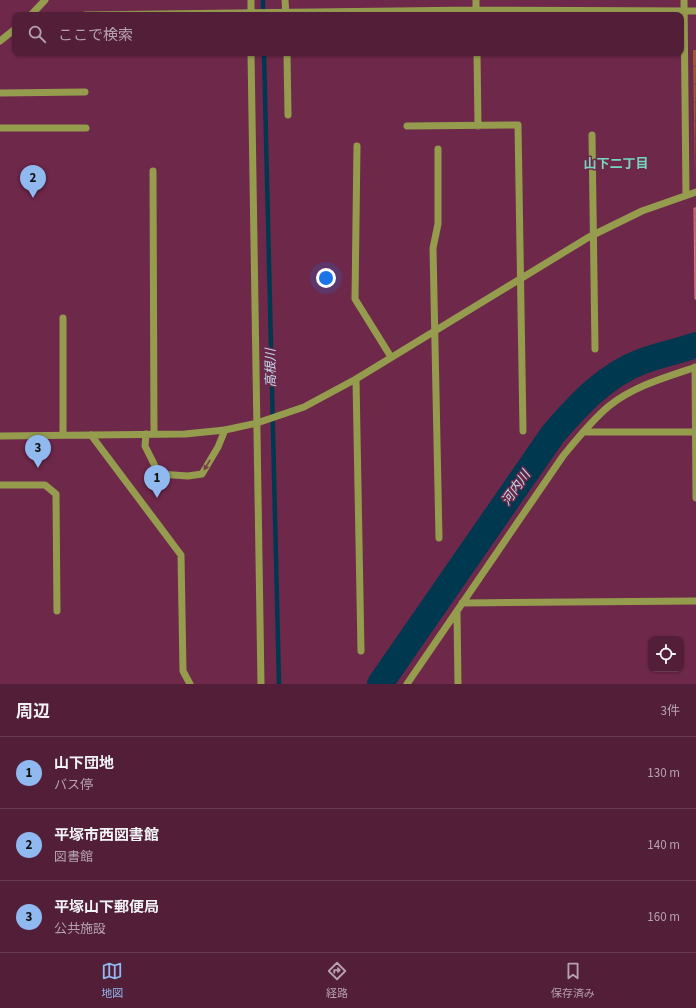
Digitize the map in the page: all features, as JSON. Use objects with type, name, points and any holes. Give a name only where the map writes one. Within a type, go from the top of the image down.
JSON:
[{"type":"street","points":[[34,12],[45,0]]},
{"type":"street","points":[[251,0],[251,12]]},
{"type":"street","points":[[285,0],[286,12]]},
{"type":"street","points":[[476,0],[476,12]]},
{"type":"street","points":[[684,0],[686,195]]},
{"type":"street","points":[[684,12],[696,11]]},
{"type":"street","points":[[0,41],[12,31]]},
{"type":"street","points":[[251,56],[259,422],[261,684]]},
{"type":"street","points":[[287,56],[288,114]]},
{"type":"street","points":[[477,56],[478,126]]},
{"type":"street","points":[[0,93],[86,92]]},
{"type":"street","points":[[407,126],[518,125],[523,431]]},
{"type":"street","points":[[0,128],[86,128]]},
{"type":"street","points":[[592,135],[595,349]]},
{"type":"street","points":[[357,146],[355,299],[390,357]]},
{"type":"street","points":[[438,149],[438,224],[433,248],[439,538]]},
{"type":"street","points":[[153,172],[154,434]]},
{"type":"street","points":[[0,436],[154,434],[224,430],[259,422],[289,412],[318,400],[356,379],[593,234],[642,211],[696,192]]},
{"type":"street","points":[[63,318],[63,435]]},
{"type":"street","points":[[407,684],[563,456],[583,432],[609,406],[636,389],[696,367],[696,498]]},
{"type":"street","points":[[356,379],[361,651]]},
{"type":"street","points":[[146,434],[145,446],[159,474],[188,476],[202,474],[218,447],[224,430]]},
{"type":"street","points":[[583,432],[696,433]]},
{"type":"street","points":[[91,435],[181,555],[183,671],[190,684]]},
{"type":"street","points":[[0,485],[45,485],[56,494],[57,611]]},
{"type":"street","points":[[462,603],[696,601]]},
{"type":"street","points":[[457,612],[458,684]]},
{"type":"green space","points":[[693,50],[696,50],[695,182]]},
{"type":"building","points":[[694,208],[696,208],[696,299],[695,299]]},
{"type":"waterway","name":"高根川","points":[[263,0],[263,12]]},
{"type":"waterway","name":"高根川","points":[[264,56],[279,684]]},
{"type":"waterway","name":"河内川","points":[[380,684],[553,434],[572,412],[593,392],[616,374],[643,361],[696,345]]},
{"type":"place","name":"平塚市西図書館","points":[[33,198]]},
{"type":"place","name":"平塚山下郵便局","points":[[38,468]]},
{"type":"place","name":"山下団地","points":[[157,498]]},
{"type":"district","name":"山下二丁目","points":[[616,164]]}]
